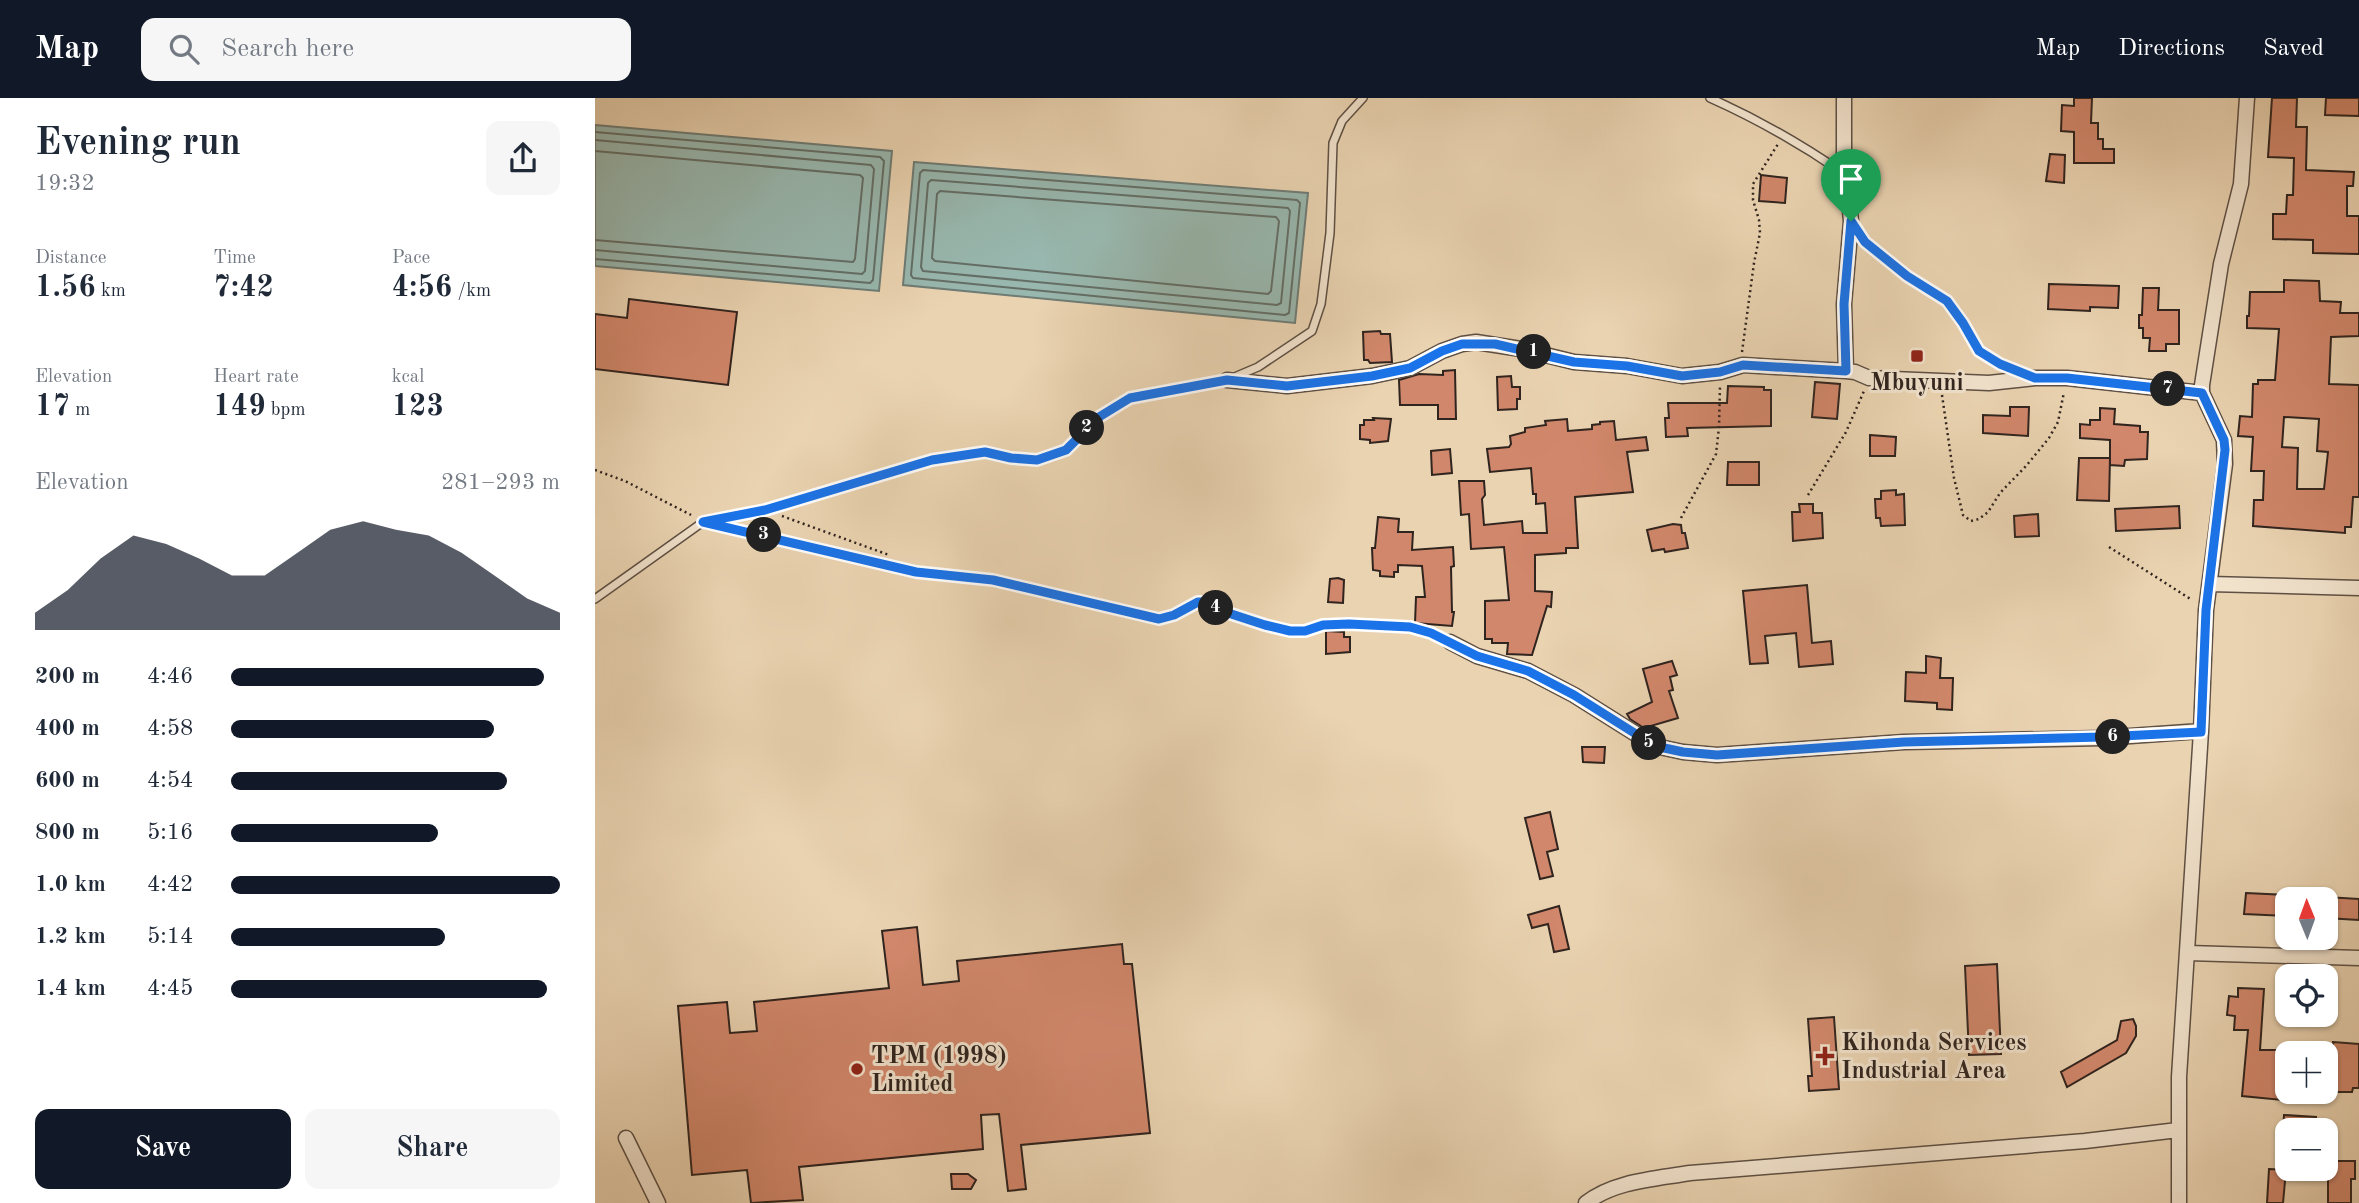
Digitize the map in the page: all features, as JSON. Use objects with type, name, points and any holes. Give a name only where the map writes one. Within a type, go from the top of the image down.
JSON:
[{"type":"street","points":[[1844,98],[1844,173],[1851,221],[1844,304],[1846,371]]},
{"type":"street","points":[[2179,1203],[2179,1077],[2206,610],[2225,450],[2224,440],[2202,393],[2203,374],[2221,264],[2241,184],[2247,98]]},
{"type":"street","points":[[1227,380],[1287,386],[1372,376],[1410,368],[1442,351],[1476,342],[1521,349],[1574,362],[1627,366],[1682,376],[1720,372],[1743,365],[1846,371],[1869,378],[1940,382],[1989,383],[2067,378],[2202,393]]},
{"type":"street","points":[[2210,584],[2359,588]]},
{"type":"street","points":[[1450,642],[1477,656],[1528,671],[1574,695],[1655,746],[1683,752],[1717,755],[1904,742],[2201,732]]},
{"type":"street","points":[[2188,953],[2359,958]]},
{"type":"street","points":[[1586,1203],[1596,1195],[1628,1184],[1690,1173],[2085,1141],[2178,1130]]},
{"type":"street","points":[[626,1138],[658,1203]]},
{"type":"lane","points":[[595,599],[703,522],[765,510],[932,460],[985,452],[1037,460],[1066,450],[1099,417],[1130,398],[1227,380],[1258,367],[1312,331],[1321,304],[1330,233],[1333,143],[1342,121],[1363,98]]},
{"type":"lane","points":[[1710,98],[1754,118],[1844,173]]},
{"type":"path","points":[[1743,365],[1746,319],[1760,233],[1753,200],[1753,184],[1783,135]]},
{"type":"path","points":[[1865,242],[1907,276],[1947,301],[1979,351],[2012,369]]},
{"type":"path","points":[[1681,518],[1716,454],[1720,372]]},
{"type":"path","points":[[1808,495],[1846,432],[1869,378]]},
{"type":"path","points":[[1940,382],[1954,478],[1963,515],[1971,521],[1988,512],[2000,493],[2027,466],[2049,438],[2058,422],[2067,378]]},
{"type":"path","points":[[595,470],[625,481],[703,522]]},
{"type":"path","points":[[765,510],[888,555]]},
{"type":"path","points":[[728,527],[916,572],[993,580],[1159,619],[1174,615],[1198,602],[1205,602],[1219,610],[1290,631],[1349,624],[1410,627],[1450,642]]},
{"type":"path","points":[[2109,547],[2206,610]]},
{"type":"water","points":[[595,125],[892,151],[879,291],[595,266]]},
{"type":"water","points":[[914,162],[1308,193],[1295,323],[903,285]]},
{"type":"building","points":[[2074,98],[2092,98],[2091,123],[2098,123],[2098,139],[2103,139],[2103,149],[2114,149],[2114,163],[2074,163],[2074,132],[2061,131],[2062,105],[2074,106]]},
{"type":"building","points":[[2272,98],[2297,98],[2296,127],[2307,127],[2306,170],[2354,172],[2353,186],[2347,186],[2347,216],[2359,216],[2359,254],[2313,253],[2313,240],[2273,239],[2273,214],[2286,214],[2287,195],[2293,195],[2294,158],[2268,157]]},
{"type":"building","points":[[2326,98],[2359,98],[2359,116],[2325,115]]},
{"type":"building","points":[[2050,154],[2065,155],[2064,183],[2046,181]]},
{"type":"building","points":[[1761,175],[1787,178],[1785,203],[1759,201]]},
{"type":"building","points":[[2284,280],[2319,281],[2320,301],[2341,302],[2340,313],[2359,313],[2359,336],[2331,337],[2329,384],[2359,385],[2359,497],[2353,497],[2351,527],[2345,527],[2345,533],[2253,526],[2254,500],[2263,500],[2264,471],[2251,471],[2253,437],[2238,436],[2240,416],[2252,417],[2253,384],[2258,384],[2258,380],[2275,380],[2279,329],[2247,328],[2250,292],[2284,292]],"holes":[[[2284,417],[2319,419],[2317,451],[2328,452],[2324,489],[2297,489],[2298,448],[2282,447]]]},
{"type":"building","points":[[2049,284],[2119,286],[2118,308],[2090,307],[2090,311],[2048,309]]},
{"type":"building","points":[[2143,288],[2159,288],[2158,310],[2179,310],[2179,344],[2166,344],[2166,351],[2149,351],[2150,338],[2143,338],[2143,328],[2139,328]]},
{"type":"building","points":[[629,299],[737,312],[728,385],[595,369],[595,314],[627,318]]},
{"type":"building","points":[[1380,331],[1381,334],[1390,334],[1392,362],[1370,363],[1364,360],[1363,332]]},
{"type":"building","points":[[1455,370],[1456,419],[1438,419],[1438,405],[1400,405],[1399,380],[1419,374],[1443,375],[1443,371]]},
{"type":"building","points":[[1511,376],[1512,387],[1520,387],[1517,409],[1498,410],[1497,377]]},
{"type":"building","points":[[1815,382],[1840,384],[1837,419],[1812,417]]},
{"type":"building","points":[[1728,386],[1764,387],[1764,390],[1771,390],[1771,426],[1687,428],[1688,436],[1666,437],[1665,418],[1669,418],[1668,403],[1727,403]]},
{"type":"building","points":[[2010,407],[2029,407],[2028,436],[1983,433],[1983,415],[2010,416]]},
{"type":"building","points":[[2100,408],[2115,409],[2114,424],[2140,426],[2140,432],[2148,432],[2147,459],[2125,460],[2124,466],[2110,465],[2110,440],[2080,438],[2080,424],[2090,425],[2090,420],[2100,420]]},
{"type":"building","points":[[1373,418],[1391,419],[1388,441],[1370,443],[1370,440],[1360,439],[1360,425],[1364,425],[1364,420],[1374,420]]},
{"type":"building","points":[[1567,419],[1568,431],[1592,429],[1592,425],[1600,422],[1614,421],[1616,440],[1646,437],[1648,450],[1627,452],[1633,492],[1575,497],[1578,548],[1566,548],[1566,553],[1535,555],[1535,591],[1552,592],[1551,607],[1547,606],[1532,655],[1507,654],[1508,643],[1492,643],[1492,639],[1485,639],[1485,601],[1509,600],[1504,547],[1471,549],[1469,514],[1461,515],[1459,481],[1484,481],[1484,525],[1522,521],[1523,533],[1547,533],[1545,503],[1536,504],[1531,468],[1490,472],[1487,449],[1509,447],[1510,436],[1525,432],[1525,428],[1546,425],[1545,421]]},
{"type":"building","points":[[1870,435],[1896,437],[1895,456],[1870,456]]},
{"type":"building","points":[[1450,449],[1452,473],[1432,475],[1431,451]]},
{"type":"building","points":[[2079,458],[2110,458],[2109,501],[2077,500]]},
{"type":"building","points":[[1728,462],[1759,462],[1759,485],[1727,485]]},
{"type":"building","points":[[1896,490],[1896,495],[1904,494],[1905,525],[1881,526],[1880,518],[1876,518],[1875,499],[1881,499],[1881,491]]},
{"type":"building","points":[[1799,504],[1813,504],[1813,513],[1822,513],[1823,538],[1793,541],[1792,512],[1800,512]]},
{"type":"building","points":[[2179,506],[2180,528],[2116,531],[2115,509]]},
{"type":"building","points":[[2038,514],[2039,536],[2015,537],[2014,516]]},
{"type":"building","points":[[1378,517],[1399,519],[1398,532],[1413,532],[1412,550],[1453,547],[1452,626],[1415,623],[1416,597],[1425,597],[1422,566],[1398,565],[1398,572],[1394,572],[1394,577],[1380,576],[1380,571],[1373,570],[1372,548],[1375,548]]},
{"type":"building","points":[[1673,524],[1681,525],[1688,548],[1652,551],[1647,530]]},
{"type":"building","points":[[1330,579],[1344,580],[1343,603],[1328,602]]},
{"type":"building","points":[[1807,585],[1812,643],[1831,641],[1833,664],[1799,667],[1796,633],[1765,636],[1768,663],[1750,664],[1743,591]]},
{"type":"building","points":[[1326,631],[1344,632],[1344,637],[1350,637],[1350,652],[1326,654]]},
{"type":"building","points":[[1926,656],[1941,658],[1940,678],[1953,678],[1952,710],[1937,709],[1937,703],[1905,701],[1906,672],[1926,673]]},
{"type":"building","points":[[1672,661],[1677,675],[1670,677],[1673,690],[1669,691],[1678,718],[1644,728],[1627,714],[1652,702],[1643,669]]},
{"type":"building","points":[[1582,747],[1605,747],[1604,763],[1583,762]]},
{"type":"building","points":[[1550,812],[1558,849],[1547,852],[1553,876],[1540,879],[1525,818]]},
{"type":"building","points":[[2246,893],[2275,894],[2275,915],[2244,914]]},
{"type":"building","points":[[2338,898],[2359,899],[2359,920],[2338,919]]},
{"type":"building","points":[[1559,906],[1569,949],[1554,952],[1548,924],[1532,928],[1528,915]]},
{"type":"building","points":[[917,927],[923,985],[959,981],[957,961],[1122,944],[1124,964],[1132,964],[1150,1133],[1021,1145],[1026,1189],[1008,1191],[999,1114],[981,1115],[983,1149],[799,1167],[803,1200],[751,1203],[747,1170],[692,1175],[678,1006],[727,1002],[730,1033],[757,1031],[754,1002],[889,988],[882,931]]},
{"type":"building","points":[[1997,964],[2001,1054],[1969,1055],[1965,966]]},
{"type":"building","points":[[2238,988],[2264,989],[2260,1050],[2275,1050],[2275,1099],[2242,1096],[2248,1030],[2234,1030],[2235,1016],[2227,1015],[2229,996],[2238,997]]},
{"type":"building","points":[[1834,1017],[1839,1089],[1809,1091],[1808,1076],[1812,1076],[1808,1019]]},
{"type":"building","points":[[2133,1019],[2136,1036],[2126,1053],[2067,1087],[2061,1072],[2117,1040],[2121,1021]]},
{"type":"building","points":[[2338,1042],[2359,1044],[2359,1088],[2353,1088],[2352,1092],[2338,1092]]},
{"type":"building","points":[[2284,1115],[2316,1117],[2316,1118],[2284,1118]]},
{"type":"building","points":[[2338,1161],[2355,1161],[2355,1179],[2351,1179],[2351,1203],[2328,1203],[2328,1181],[2338,1181]]},
{"type":"building","points":[[2269,1169],[2275,1169],[2275,1181],[2285,1181],[2283,1203],[2267,1203]]},
{"type":"building","points":[[951,1174],[968,1174],[976,1180],[971,1189],[952,1189]]},
{"type":"place","name":"Mbuyuni","points":[[1917,356]]},
{"type":"place","name":"Kihonda Services Industrial Area","points":[[1825,1056]]},
{"type":"place","name":"TPM (1998) Limited","points":[[857,1069]]},
{"type":"route","points":[[1851,221],[1865,242],[1907,276],[1947,301],[1979,351],[2000,364],[2035,378],[2067,378],[2202,393],[2224,440],[2225,464],[2206,610],[2201,732],[1904,742],[1717,755],[1683,752],[1655,746],[1574,695],[1528,671],[1477,656],[1431,633],[1410,627],[1349,624],[1290,631],[1219,610],[1205,602],[1198,602],[1174,615],[1159,619],[993,580],[916,572],[703,522],[765,510],[932,460],[985,452],[1037,460],[1066,450],[1099,417],[1130,398],[1227,380],[1287,386],[1372,376],[1410,368],[1442,351],[1476,342],[1592,365],[1627,366],[1682,376],[1699,376],[1743,365],[1846,371],[1844,304],[1851,221]]}]
